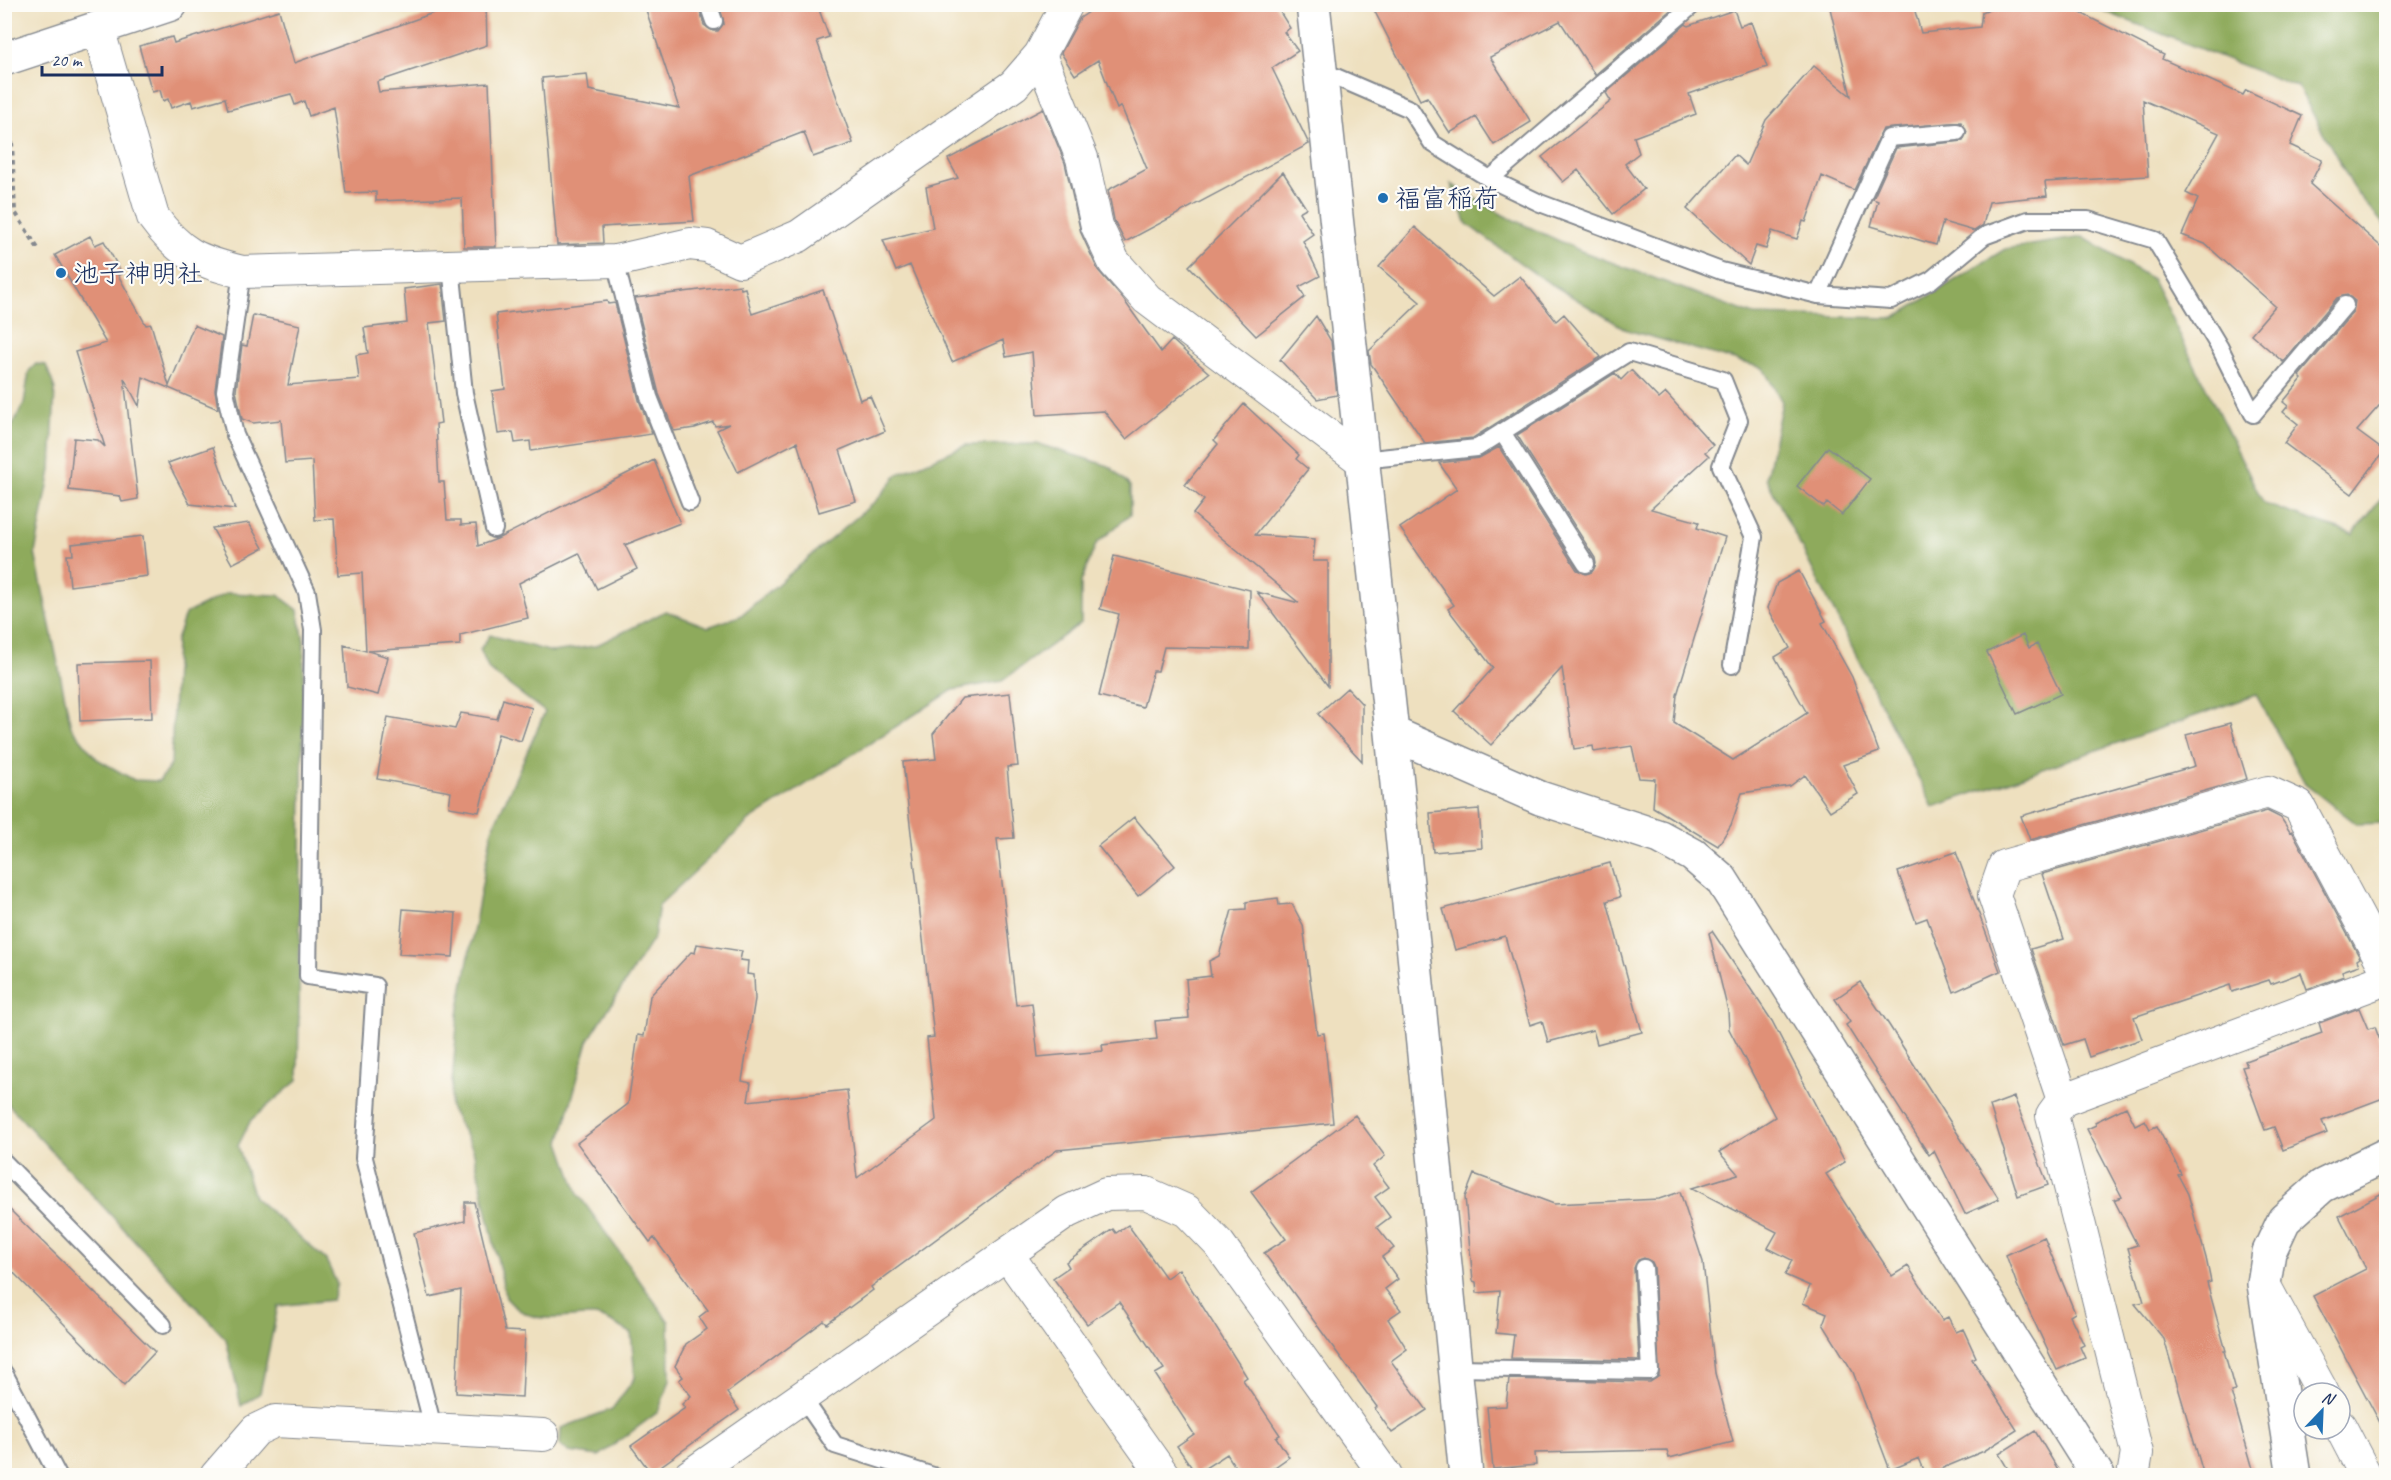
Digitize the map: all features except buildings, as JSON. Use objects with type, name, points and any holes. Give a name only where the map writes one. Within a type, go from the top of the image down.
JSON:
[{"type":"street","points":[[4,59],[171,4]]},
{"type":"street","points":[[98,28],[153,217],[170,240],[202,262],[242,273],[615,261],[690,244],[707,246],[740,261],[799,236],[1014,85],[1040,55],[1067,4]]},
{"type":"street","points":[[1313,4],[1322,70],[1361,460],[1392,733],[1466,1476]]},
{"type":"street","points":[[1040,55],[1082,158],[1097,226],[1114,262],[1147,299],[1361,460]]},
{"type":"street","points":[[1392,733],[1540,798],[1660,837],[1693,855],[1721,879],[2098,1476]]},
{"type":"street","points":[[2062,1100],[1994,895],[2004,866],[2268,792],[2298,806],[2386,969]]},
{"type":"street","points":[[2133,1476],[2137,1453],[2052,1115],[2062,1100],[2386,979]]},
{"type":"street","points":[[2294,1476],[2264,1284],[2269,1252],[2284,1220],[2322,1186],[2386,1155]]},
{"type":"street","points":[[689,1476],[1067,1212],[1106,1194],[1146,1193],[1187,1211],[1219,1244],[1386,1476]]},
{"type":"street","points":[[1007,1254],[1164,1476]]},
{"type":"street","points":[[2264,1284],[2317,1381]]},
{"type":"street","points":[[216,1476],[256,1430],[275,1421],[433,1427],[543,1435]]},
{"type":"street","points":[[2348,1441],[2366,1476]]},
{"type":"lane","points":[[708,4],[714,21]]},
{"type":"lane","points":[[1490,179],[1694,4]]},
{"type":"lane","points":[[1322,70],[1410,109],[1432,143],[1490,179],[1540,203],[1721,271],[1818,295],[1891,300],[1931,280],[1984,236],[2028,220],[2088,220],[2155,240],[2220,348],[2253,414],[2345,305]]},
{"type":"lane","points":[[1818,295],[1889,138],[1957,132]]},
{"type":"lane","points":[[615,261],[649,397],[690,502]]},
{"type":"lane","points":[[451,266],[464,393],[494,529]]},
{"type":"lane","points":[[242,273],[225,391],[235,435],[307,592],[313,630],[308,976],[375,986],[364,1158],[433,1427]]},
{"type":"lane","points":[[1361,460],[1477,448],[1629,352],[1723,380],[1739,420],[1721,466],[1754,537],[1732,665]]},
{"type":"lane","points":[[1503,432],[1586,564]]},
{"type":"lane","points":[[4,1162],[163,1325]]},
{"type":"lane","points":[[1454,1368],[1650,1371],[1644,1268]]},
{"type":"lane","points":[[4,1373],[58,1476]]},
{"type":"lane","points":[[802,1397],[835,1445],[933,1476]]},
{"type":"path","points":[[4,141],[12,141],[15,213],[39,250]]},
{"type":"green space","points":[[2088,5],[2386,5],[2386,227],[2356,192],[2298,87]]},
{"type":"green space","points":[[1451,184],[1503,215],[1581,251],[1754,315],[1894,318],[2005,249],[2083,237],[2152,279],[2264,504],[2353,534],[2386,493],[2386,823],[2357,824],[2306,785],[2256,695],[1933,807],[1766,478],[1782,402],[1763,368],[1627,330],[1538,276],[1467,224]]},
{"type":"green space","points":[[36,364],[46,365],[55,389],[51,470],[35,553],[71,727],[97,759],[134,780],[159,781],[171,765],[176,641],[185,614],[227,593],[278,595],[298,610],[304,641],[298,1080],[251,1120],[238,1146],[254,1197],[326,1260],[337,1284],[332,1300],[278,1306],[260,1393],[241,1406],[226,1339],[5,1101],[4,442],[24,403],[29,371]]},
{"type":"green space","points":[[1038,444],[1109,466],[1130,486],[1130,515],[1096,544],[1081,582],[1081,623],[1002,681],[953,690],[750,820],[659,905],[654,937],[588,1041],[560,1142],[578,1194],[669,1322],[670,1380],[658,1412],[599,1456],[569,1452],[560,1445],[561,1428],[612,1409],[635,1378],[631,1333],[597,1316],[536,1317],[516,1308],[506,1298],[473,1149],[450,1107],[458,1014],[492,830],[545,712],[489,670],[480,649],[490,635],[552,652],[595,646],[666,611],[708,627],[740,616],[877,500],[898,474],[966,445]]},
{"type":"place","name":"福富稲荷","points":[[1383,198]]},
{"type":"place","name":"池子神明社","points":[[61,273]]}]
